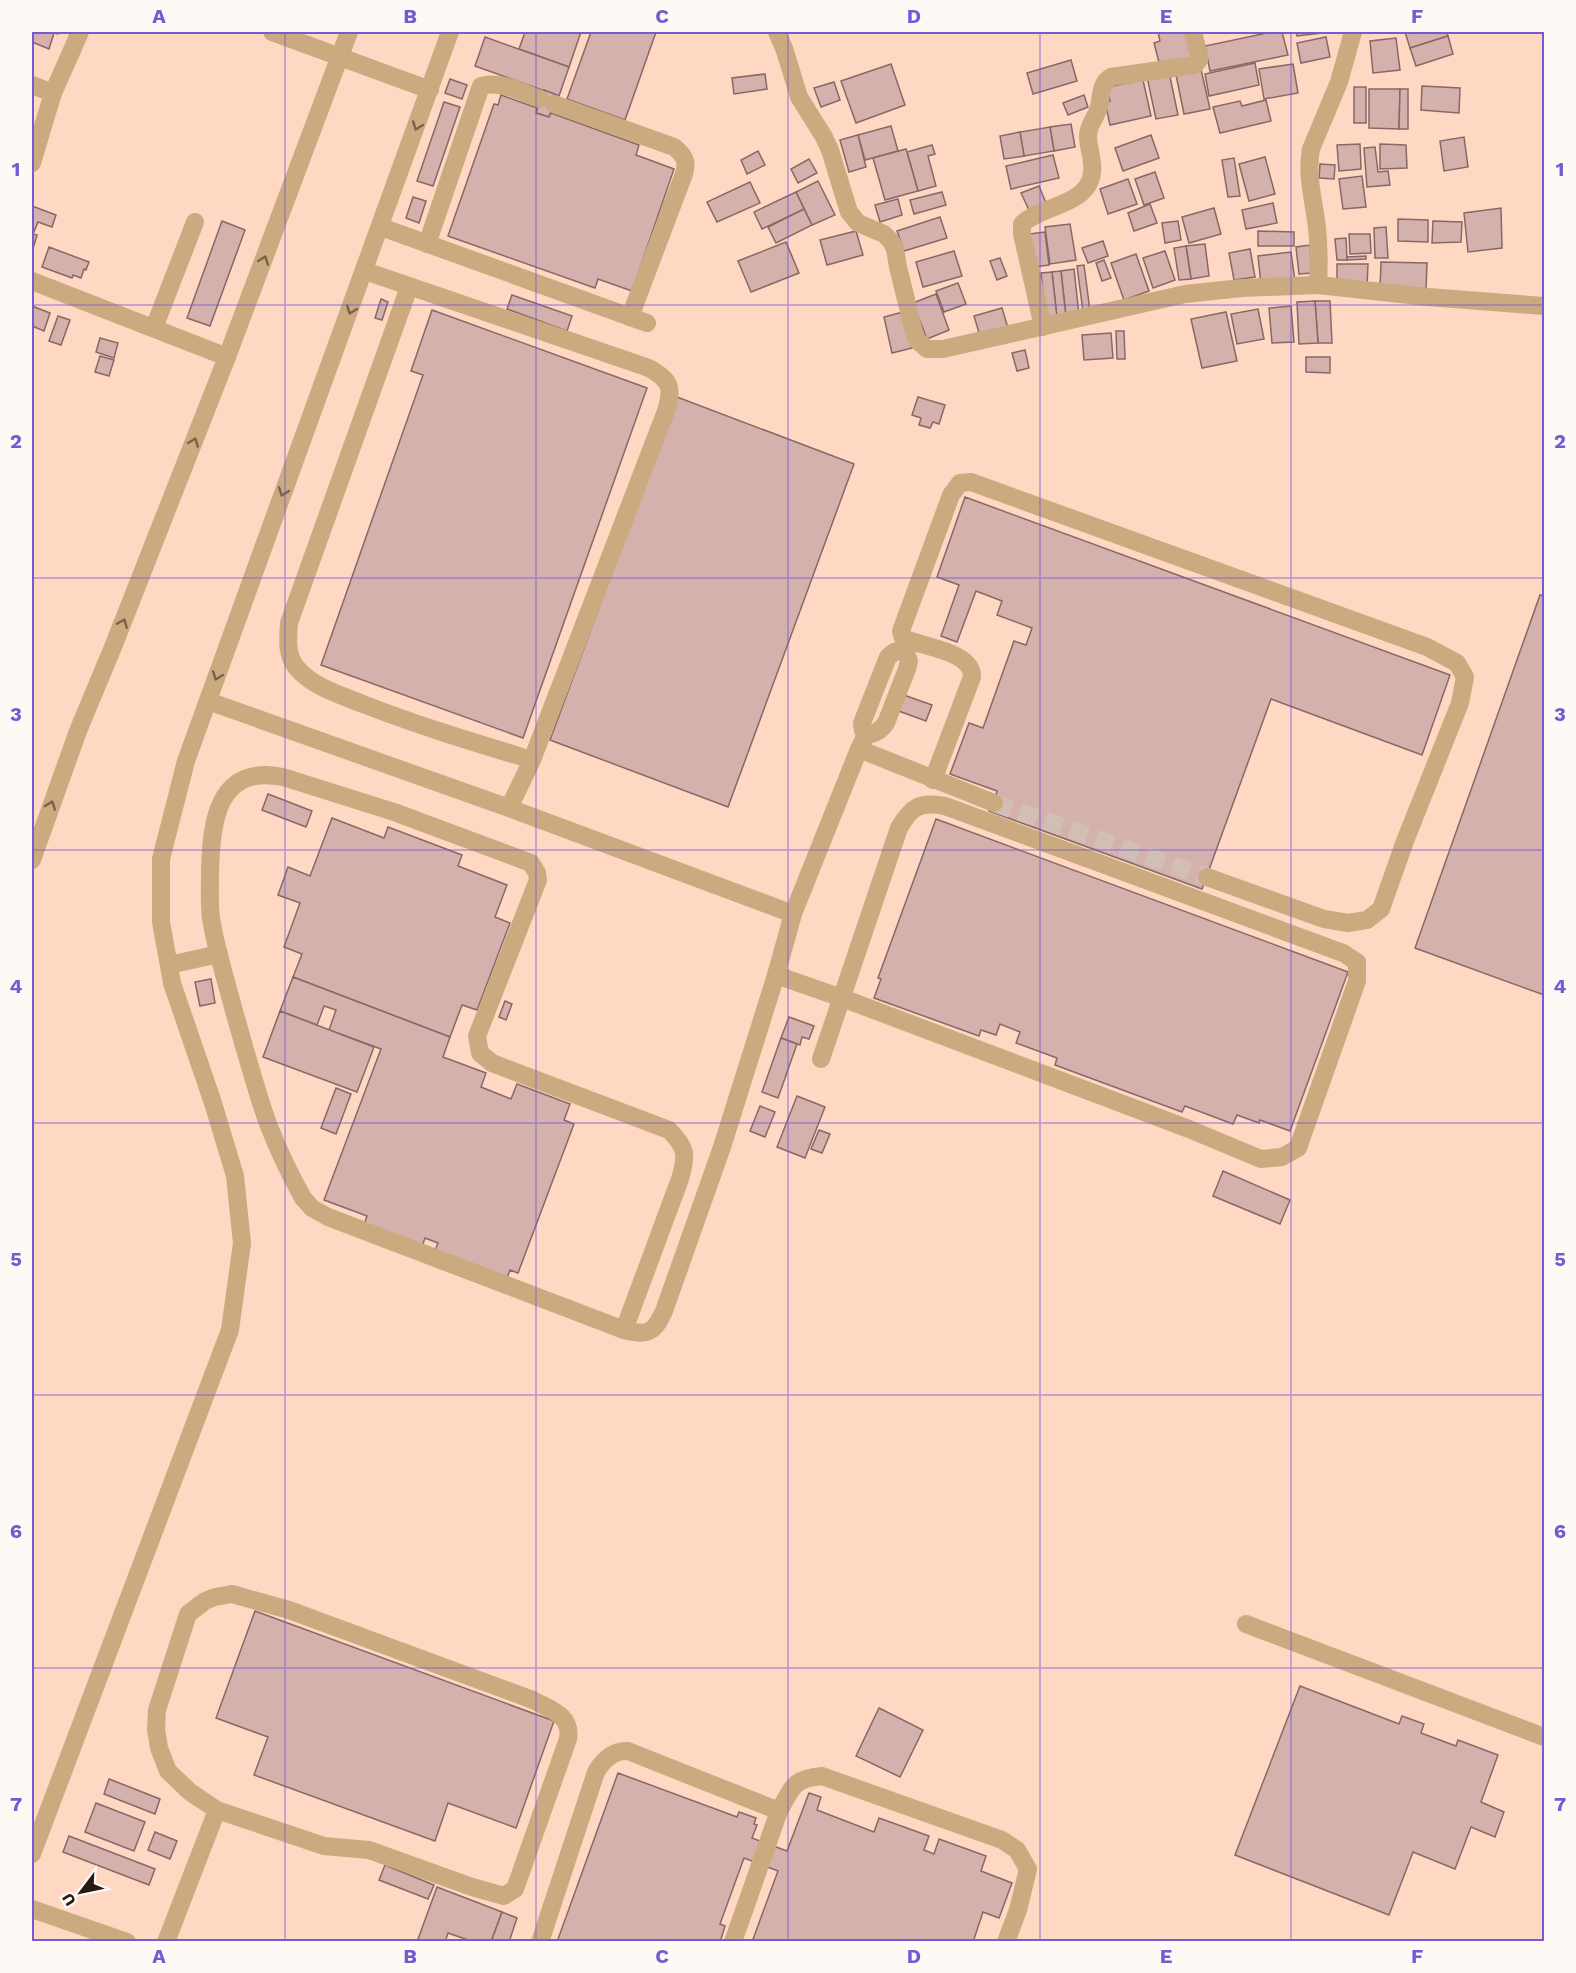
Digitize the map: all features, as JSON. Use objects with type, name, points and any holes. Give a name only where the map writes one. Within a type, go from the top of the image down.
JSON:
[{"type":"street","points":[[32,163],[53,93],[80,32]]},
{"type":"street","points":[[272,32],[430,90]]},
{"type":"street","points":[[32,860],[78,731],[227,357],[349,32]]},
{"type":"street","points":[[32,1854],[230,1330],[242,1243],[235,1176],[172,982],[161,922],[161,859],[186,761],[450,32]]},
{"type":"street","points":[[777,32],[799,97],[830,150],[849,213],[858,223],[884,234],[895,249],[914,332],[927,349],[943,349],[1185,294],[1242,288],[1318,285],[1464,301],[1545,306]]},
{"type":"street","points":[[1043,327],[1022,234],[1022,224],[1076,197],[1090,180],[1092,173],[1088,129],[1098,111],[1106,79],[1195,65],[1199,56],[1193,32]]},
{"type":"street","points":[[1318,285],[1317,232],[1310,186],[1309,160],[1311,149],[1340,82],[1353,32]]},
{"type":"street","points":[[381,227],[427,244],[639,320],[686,161],[681,152],[674,147],[506,86],[492,83],[481,86],[427,244]]},
{"type":"street","points":[[32,85],[53,93]]},
{"type":"street","points":[[154,328],[195,222]]},
{"type":"street","points":[[365,271],[649,368],[668,382],[671,390],[666,411],[532,760],[509,808]]},
{"type":"street","points":[[32,281],[227,357]]},
{"type":"street","points":[[409,287],[290,623],[288,642],[290,655],[295,666],[306,677],[327,690],[405,721],[532,760]]},
{"type":"street","points":[[906,644],[901,631],[951,495],[960,483],[971,482],[1427,648],[1457,663],[1465,677],[1460,703],[1405,841],[1381,909],[1367,920],[1348,923],[1324,920],[1207,877]]},
{"type":"street","points":[[624,1330],[680,1179],[684,1165],[684,1148],[669,1130],[492,1063],[480,1053],[477,1036],[538,880],[531,863],[394,812],[283,777],[267,774],[250,776],[237,783],[224,797],[214,824],[210,852],[211,917],[251,1072],[269,1125],[303,1198],[312,1208],[328,1217],[624,1330],[645,1333],[658,1325],[664,1311],[722,1147],[793,914],[862,742],[862,723],[888,657],[906,644],[940,650],[964,660],[972,672],[933,780]]},
{"type":"street","points":[[208,701],[509,808],[793,914]]},
{"type":"street","points":[[862,742],[933,780],[994,803]]},
{"type":"street","points":[[776,975],[843,998],[1189,1129],[1261,1159],[1282,1157],[1298,1149],[1357,981],[1357,962],[1343,953],[945,806],[931,803],[918,806],[907,814],[899,828],[843,998],[821,1059]]},
{"type":"street","points":[[169,965],[219,954]]},
{"type":"street","points":[[232,1594],[289,1610],[533,1700],[561,1715],[570,1729],[514,1889],[504,1896],[472,1887],[369,1850],[324,1846],[217,1810],[190,1792],[168,1771],[159,1748],[156,1729],[157,1710],[188,1614],[205,1601],[215,1597],[232,1594]]},
{"type":"street","points":[[1246,1624],[1545,1737]]},
{"type":"street","points":[[540,1941],[596,1772],[609,1757],[621,1750],[779,1812]]},
{"type":"street","points":[[733,1941],[779,1812],[796,1782],[806,1777],[822,1776],[1002,1840],[1017,1850],[1028,1869],[1018,1910],[1006,1941]]},
{"type":"street","points":[[166,1941],[217,1810]]},
{"type":"street","points":[[32,1909],[127,1941]]},
{"type":"shaded area","points":[[32,32],[1544,32],[1544,1941],[32,1941]]},
{"type":"building","points":[[32,32],[59,32],[54,33],[49,49],[32,42]]},
{"type":"building","points":[[525,32],[581,32],[569,67],[519,49]]},
{"type":"building","points":[[591,32],[656,32],[625,120],[567,99]]},
{"type":"building","points":[[1158,32],[1187,32],[1193,59],[1160,66],[1154,43],[1160,41]]},
{"type":"building","points":[[1282,32],[1288,55],[1210,71],[1205,46]]},
{"type":"building","points":[[1296,32],[1331,32],[1297,36]]},
{"type":"building","points":[[1405,32],[1446,32],[1448,36],[1410,48]]},
{"type":"building","points":[[1448,36],[1453,54],[1416,66],[1410,48]]},
{"type":"building","points":[[485,37],[569,67],[559,96],[475,66]]},
{"type":"building","points":[[1326,37],[1330,57],[1301,63],[1297,43]]},
{"type":"building","points":[[1396,38],[1400,70],[1373,73],[1370,41]]},
{"type":"building","points":[[1071,60],[1077,81],[1033,94],[1027,73]]},
{"type":"building","points":[[1255,63],[1259,85],[1209,96],[1205,74]]},
{"type":"building","points":[[891,64],[905,105],[856,123],[841,81]]},
{"type":"building","points":[[1293,64],[1298,93],[1264,99],[1259,69]]},
{"type":"building","points":[[1200,65],[1210,109],[1184,114],[1175,70]]},
{"type":"building","points":[[1169,72],[1178,115],[1156,119],[1147,77]]},
{"type":"building","points":[[765,74],[767,89],[734,94],[732,78]]},
{"type":"building","points":[[450,79],[467,85],[462,99],[445,93]]},
{"type":"building","points":[[1143,80],[1151,116],[1110,125],[1105,102],[1110,101],[1107,87]]},
{"type":"building","points":[[834,82],[840,100],[821,107],[814,88]]},
{"type":"building","points":[[1422,86],[1460,88],[1459,113],[1421,110]]},
{"type":"building","points":[[1354,87],[1366,87],[1366,123],[1354,123]]},
{"type":"building","points":[[1369,89],[1400,89],[1399,129],[1369,128]]},
{"type":"building","points":[[1400,89],[1408,89],[1408,129],[1399,129]]},
{"type":"building","points":[[544,90],[557,95],[549,117],[536,113]]},
{"type":"building","points":[[501,95],[537,108],[536,113],[549,117],[551,113],[639,145],[636,155],[674,169],[632,291],[598,279],[595,288],[448,236],[494,104],[498,105]]},
{"type":"building","points":[[1084,95],[1088,107],[1068,115],[1063,103]]},
{"type":"building","points":[[1266,100],[1271,121],[1220,133],[1213,107],[1240,101],[1242,106]]},
{"type":"building","points":[[444,102],[460,107],[433,186],[417,181]]},
{"type":"building","points":[[1071,124],[1075,147],[1054,151],[1050,127]]},
{"type":"building","points":[[891,126],[898,151],[865,160],[858,135]]},
{"type":"building","points":[[1050,127],[1054,151],[1024,156],[1020,132]]},
{"type":"building","points":[[1020,132],[1024,156],[1004,159],[1000,136]]},
{"type":"building","points":[[858,135],[866,167],[849,172],[840,140]]},
{"type":"building","points":[[1151,135],[1159,158],[1123,171],[1115,148]]},
{"type":"building","points":[[1464,137],[1468,167],[1444,171],[1440,141]]},
{"type":"building","points":[[1360,144],[1361,169],[1339,171],[1337,145]]},
{"type":"building","points":[[1380,144],[1406,145],[1407,168],[1380,169]]},
{"type":"building","points":[[932,145],[935,154],[928,156],[936,186],[918,191],[907,152]]},
{"type":"building","points":[[1375,147],[1378,172],[1388,171],[1390,185],[1367,187],[1364,148]]},
{"type":"building","points":[[906,149],[918,191],[885,200],[873,158]]},
{"type":"building","points":[[758,151],[765,165],[747,174],[741,160]]},
{"type":"building","points":[[1053,155],[1059,178],[1011,189],[1006,166]]},
{"type":"building","points":[[1265,157],[1275,194],[1249,201],[1239,164]]},
{"type":"building","points":[[1234,158],[1240,196],[1228,197],[1222,160]]},
{"type":"building","points":[[809,159],[817,173],[798,183],[791,169]]},
{"type":"building","points":[[1320,164],[1335,165],[1334,179],[1319,178]]},
{"type":"building","points":[[1155,172],[1164,198],[1144,205],[1135,179]]},
{"type":"building","points":[[1362,176],[1366,207],[1343,209],[1339,179]]},
{"type":"building","points":[[1128,179],[1137,204],[1108,214],[1100,189]]},
{"type":"building","points":[[818,181],[835,215],[812,225],[796,192]]},
{"type":"building","points":[[750,182],[760,203],[717,222],[707,202]]},
{"type":"building","points":[[1039,186],[1046,203],[1029,210],[1021,193]]},
{"type":"building","points":[[796,192],[804,209],[762,229],[754,212]]},
{"type":"building","points":[[942,192],[946,205],[914,214],[910,200]]},
{"type":"building","points":[[413,197],[426,201],[419,223],[406,218]]},
{"type":"building","points":[[898,199],[902,215],[880,222],[875,205]]},
{"type":"building","points":[[1273,203],[1277,223],[1246,229],[1242,210]]},
{"type":"building","points":[[1150,204],[1157,223],[1134,231],[1128,213]]},
{"type":"building","points":[[32,206],[56,215],[52,227],[38,222],[33,234],[37,235],[32,252]]},
{"type":"building","points":[[1214,208],[1221,234],[1189,243],[1182,217]]},
{"type":"building","points":[[1501,208],[1502,248],[1468,252],[1464,213]]},
{"type":"building","points":[[804,209],[812,225],[776,243],[768,227]]},
{"type":"building","points":[[940,217],[947,238],[904,251],[897,231]]},
{"type":"building","points":[[1398,219],[1428,220],[1428,242],[1398,241]]},
{"type":"building","points":[[222,221],[245,230],[210,326],[187,318]]},
{"type":"building","points":[[1178,221],[1181,240],[1165,243],[1162,223]]},
{"type":"building","points":[[1433,221],[1462,222],[1461,242],[1432,243]]},
{"type":"building","points":[[1070,224],[1076,260],[1050,264],[1045,227]]},
{"type":"building","points":[[1386,227],[1388,258],[1375,258],[1374,228]]},
{"type":"building","points":[[856,231],[863,255],[827,265],[820,240]]},
{"type":"building","points":[[1258,231],[1294,232],[1294,246],[1258,246]]},
{"type":"building","points":[[1045,232],[1049,265],[1034,267],[1030,234]]},
{"type":"building","points":[[1349,234],[1370,234],[1371,253],[1350,254]]},
{"type":"building","points":[[1346,238],[1347,260],[1337,260],[1335,239]]},
{"type":"building","points":[[1103,241],[1108,256],[1088,263],[1082,248]]},
{"type":"building","points":[[786,242],[799,273],[751,292],[738,261]]},
{"type":"building","points":[[1205,244],[1209,276],[1191,279],[1186,246]]},
{"type":"building","points":[[1310,245],[1312,273],[1299,274],[1296,247]]},
{"type":"building","points":[[1186,246],[1191,279],[1179,280],[1174,248]]},
{"type":"building","points":[[49,247],[89,262],[81,278],[73,275],[72,278],[42,267]]},
{"type":"building","points":[[1250,249],[1255,277],[1234,280],[1229,253]]},
{"type":"building","points":[[954,251],[962,276],[923,287],[916,262]]},
{"type":"building","points":[[1165,251],[1175,280],[1153,288],[1143,258]]},
{"type":"building","points":[[1291,252],[1295,281],[1261,285],[1258,256]]},
{"type":"building","points":[[1136,254],[1149,291],[1124,300],[1111,263]]},
{"type":"building","points":[[1366,256],[1366,259],[1347,260],[1347,257]]},
{"type":"building","points":[[1000,258],[1007,276],[997,280],[990,261]]},
{"type":"building","points":[[1104,260],[1111,278],[1102,281],[1096,263]]},
{"type":"building","points":[[1381,262],[1427,263],[1426,290],[1380,289]]},
{"type":"building","points":[[1337,264],[1368,264],[1367,287],[1337,286]]},
{"type":"building","points":[[1084,265],[1090,311],[1083,312],[1077,266]]},
{"type":"building","points":[[1074,269],[1079,315],[1066,317],[1061,271]]},
{"type":"building","points":[[1061,271],[1066,317],[1057,318],[1052,272]]},
{"type":"building","points":[[1052,272],[1057,318],[1046,319],[1041,273]]},
{"type":"building","points":[[958,283],[966,304],[944,312],[936,291]]},
{"type":"building","points":[[936,294],[949,330],[927,339],[913,303]]},
{"type":"building","points":[[512,295],[572,316],[567,331],[507,309]]},
{"type":"building","points":[[381,299],[388,302],[382,320],[375,318]]},
{"type":"building","points":[[1315,301],[1330,301],[1332,343],[1318,343]]},
{"type":"building","points":[[1315,301],[1318,343],[1299,344],[1297,302]]},
{"type":"building","points":[[32,306],[50,313],[44,331],[32,326]]},
{"type":"building","points":[[1291,306],[1294,342],[1272,343],[1269,308]]},
{"type":"building","points":[[1002,308],[1008,328],[980,336],[974,316]]},
{"type":"building","points":[[1258,309],[1264,339],[1237,344],[1231,314]]},
{"type":"building","points":[[432,310],[647,388],[523,738],[321,665],[423,375],[411,371]]},
{"type":"building","points":[[903,312],[912,348],[892,353],[884,317]]},
{"type":"building","points":[[1226,312],[1237,361],[1202,368],[1191,319]]},
{"type":"building","points":[[58,316],[70,320],[61,345],[49,341]]},
{"type":"building","points":[[1116,331],[1124,331],[1125,359],[1117,359]]},
{"type":"building","points":[[1111,333],[1113,358],[1084,360],[1082,335]]},
{"type":"building","points":[[100,338],[118,343],[114,358],[96,352]]},
{"type":"building","points":[[1025,350],[1029,368],[1017,371],[1012,353]]},
{"type":"building","points":[[100,356],[114,360],[109,376],[95,372]]},
{"type":"building","points":[[1306,357],[1330,357],[1330,373],[1306,372]]},
{"type":"building","points":[[677,397],[854,464],[728,807],[550,740]]},
{"type":"building","points":[[918,397],[945,405],[939,424],[933,422],[930,428],[919,425],[921,418],[912,415]]},
{"type":"building","points":[[965,497],[1450,675],[1422,755],[1271,699],[1202,889],[989,811],[997,791],[950,774],[969,723],[983,728],[1014,641],[1026,645],[1032,628],[997,615],[1002,601],[976,591],[957,642],[941,636],[959,585],[937,577]]},
{"type":"building","points":[[1540,595],[1544,596],[1544,995],[1415,948]]},
{"type":"building","points":[[901,694],[932,705],[926,721],[896,710]]},
{"type":"building","points":[[268,794],[312,811],[306,827],[262,810]]},
{"type":"building","points":[[332,818],[384,838],[388,827],[462,855],[458,866],[507,885],[495,917],[510,923],[477,1010],[462,1005],[450,1037],[293,977],[302,954],[284,947],[300,903],[278,895],[288,867],[310,876]]},
{"type":"building","points":[[936,819],[1348,972],[1290,1131],[1260,1120],[1259,1123],[1237,1115],[1233,1124],[1185,1106],[1182,1112],[1055,1065],[1057,1058],[1016,1043],[1020,1032],[1000,1024],[996,1035],[981,1030],[979,1036],[874,998],[881,979],[878,978]]},
{"type":"building","points":[[293,977],[450,1037],[443,1057],[486,1073],[481,1087],[511,1099],[517,1084],[570,1104],[564,1120],[574,1124],[518,1273],[510,1270],[506,1281],[434,1253],[438,1243],[425,1238],[421,1249],[363,1227],[367,1216],[324,1200],[381,1049],[329,1030],[336,1010],[324,1006],[317,1025],[280,1011]]},
{"type":"building","points":[[211,979],[215,1003],[200,1006],[195,982]]},
{"type":"building","points":[[505,1001],[512,1004],[506,1020],[499,1017]]},
{"type":"building","points":[[280,1011],[374,1047],[357,1092],[263,1057]]},
{"type":"building","points":[[789,1017],[814,1026],[809,1039],[802,1037],[800,1045],[781,1038]]},
{"type":"building","points":[[781,1038],[797,1044],[778,1098],[762,1092]]},
{"type":"building","points":[[336,1088],[351,1094],[336,1134],[321,1128]]},
{"type":"building","points":[[797,1096],[825,1107],[805,1158],[777,1147]]},
{"type":"building","points":[[760,1106],[775,1112],[765,1137],[750,1131]]},
{"type":"building","points":[[819,1130],[830,1134],[822,1153],[811,1149]]},
{"type":"building","points":[[1223,1171],[1290,1200],[1280,1224],[1213,1196]]},
{"type":"building","points":[[255,1611],[554,1721],[516,1828],[448,1803],[435,1841],[254,1775],[268,1737],[216,1718]]},
{"type":"building","points":[[1300,1686],[1399,1724],[1402,1716],[1424,1724],[1421,1733],[1456,1746],[1458,1740],[1498,1755],[1481,1802],[1504,1812],[1495,1837],[1471,1827],[1455,1869],[1413,1852],[1389,1915],[1235,1855]]},
{"type":"building","points":[[879,1708],[923,1730],[900,1777],[856,1756]]},
{"type":"building","points":[[618,1773],[737,1817],[739,1812],[756,1818],[754,1824],[757,1825],[752,1838],[787,1851],[809,1793],[821,1797],[817,1810],[874,1832],[879,1818],[929,1836],[924,1850],[934,1854],[939,1839],[986,1856],[981,1871],[1012,1883],[999,1918],[983,1912],[973,1942],[752,1942],[778,1871],[744,1858],[720,1924],[725,1926],[720,1942],[557,1942]]},
{"type":"building","points":[[109,1779],[160,1799],[155,1814],[104,1794]]},
{"type":"building","points":[[96,1803],[145,1822],[134,1851],[85,1832]]},
{"type":"building","points":[[155,1832],[177,1841],[170,1859],[148,1850]]},
{"type":"building","points":[[69,1836],[155,1869],[149,1885],[63,1852]]},
{"type":"building","points":[[385,1865],[434,1885],[428,1899],[379,1880]]},
{"type":"building","points":[[437,1887],[502,1912],[491,1942],[467,1942],[468,1940],[448,1933],[445,1942],[417,1942]]},
{"type":"building","points":[[502,1912],[517,1918],[509,1942],[491,1942]]},
{"type":"tunnel","points":[[994,803],[1207,877]]}]
